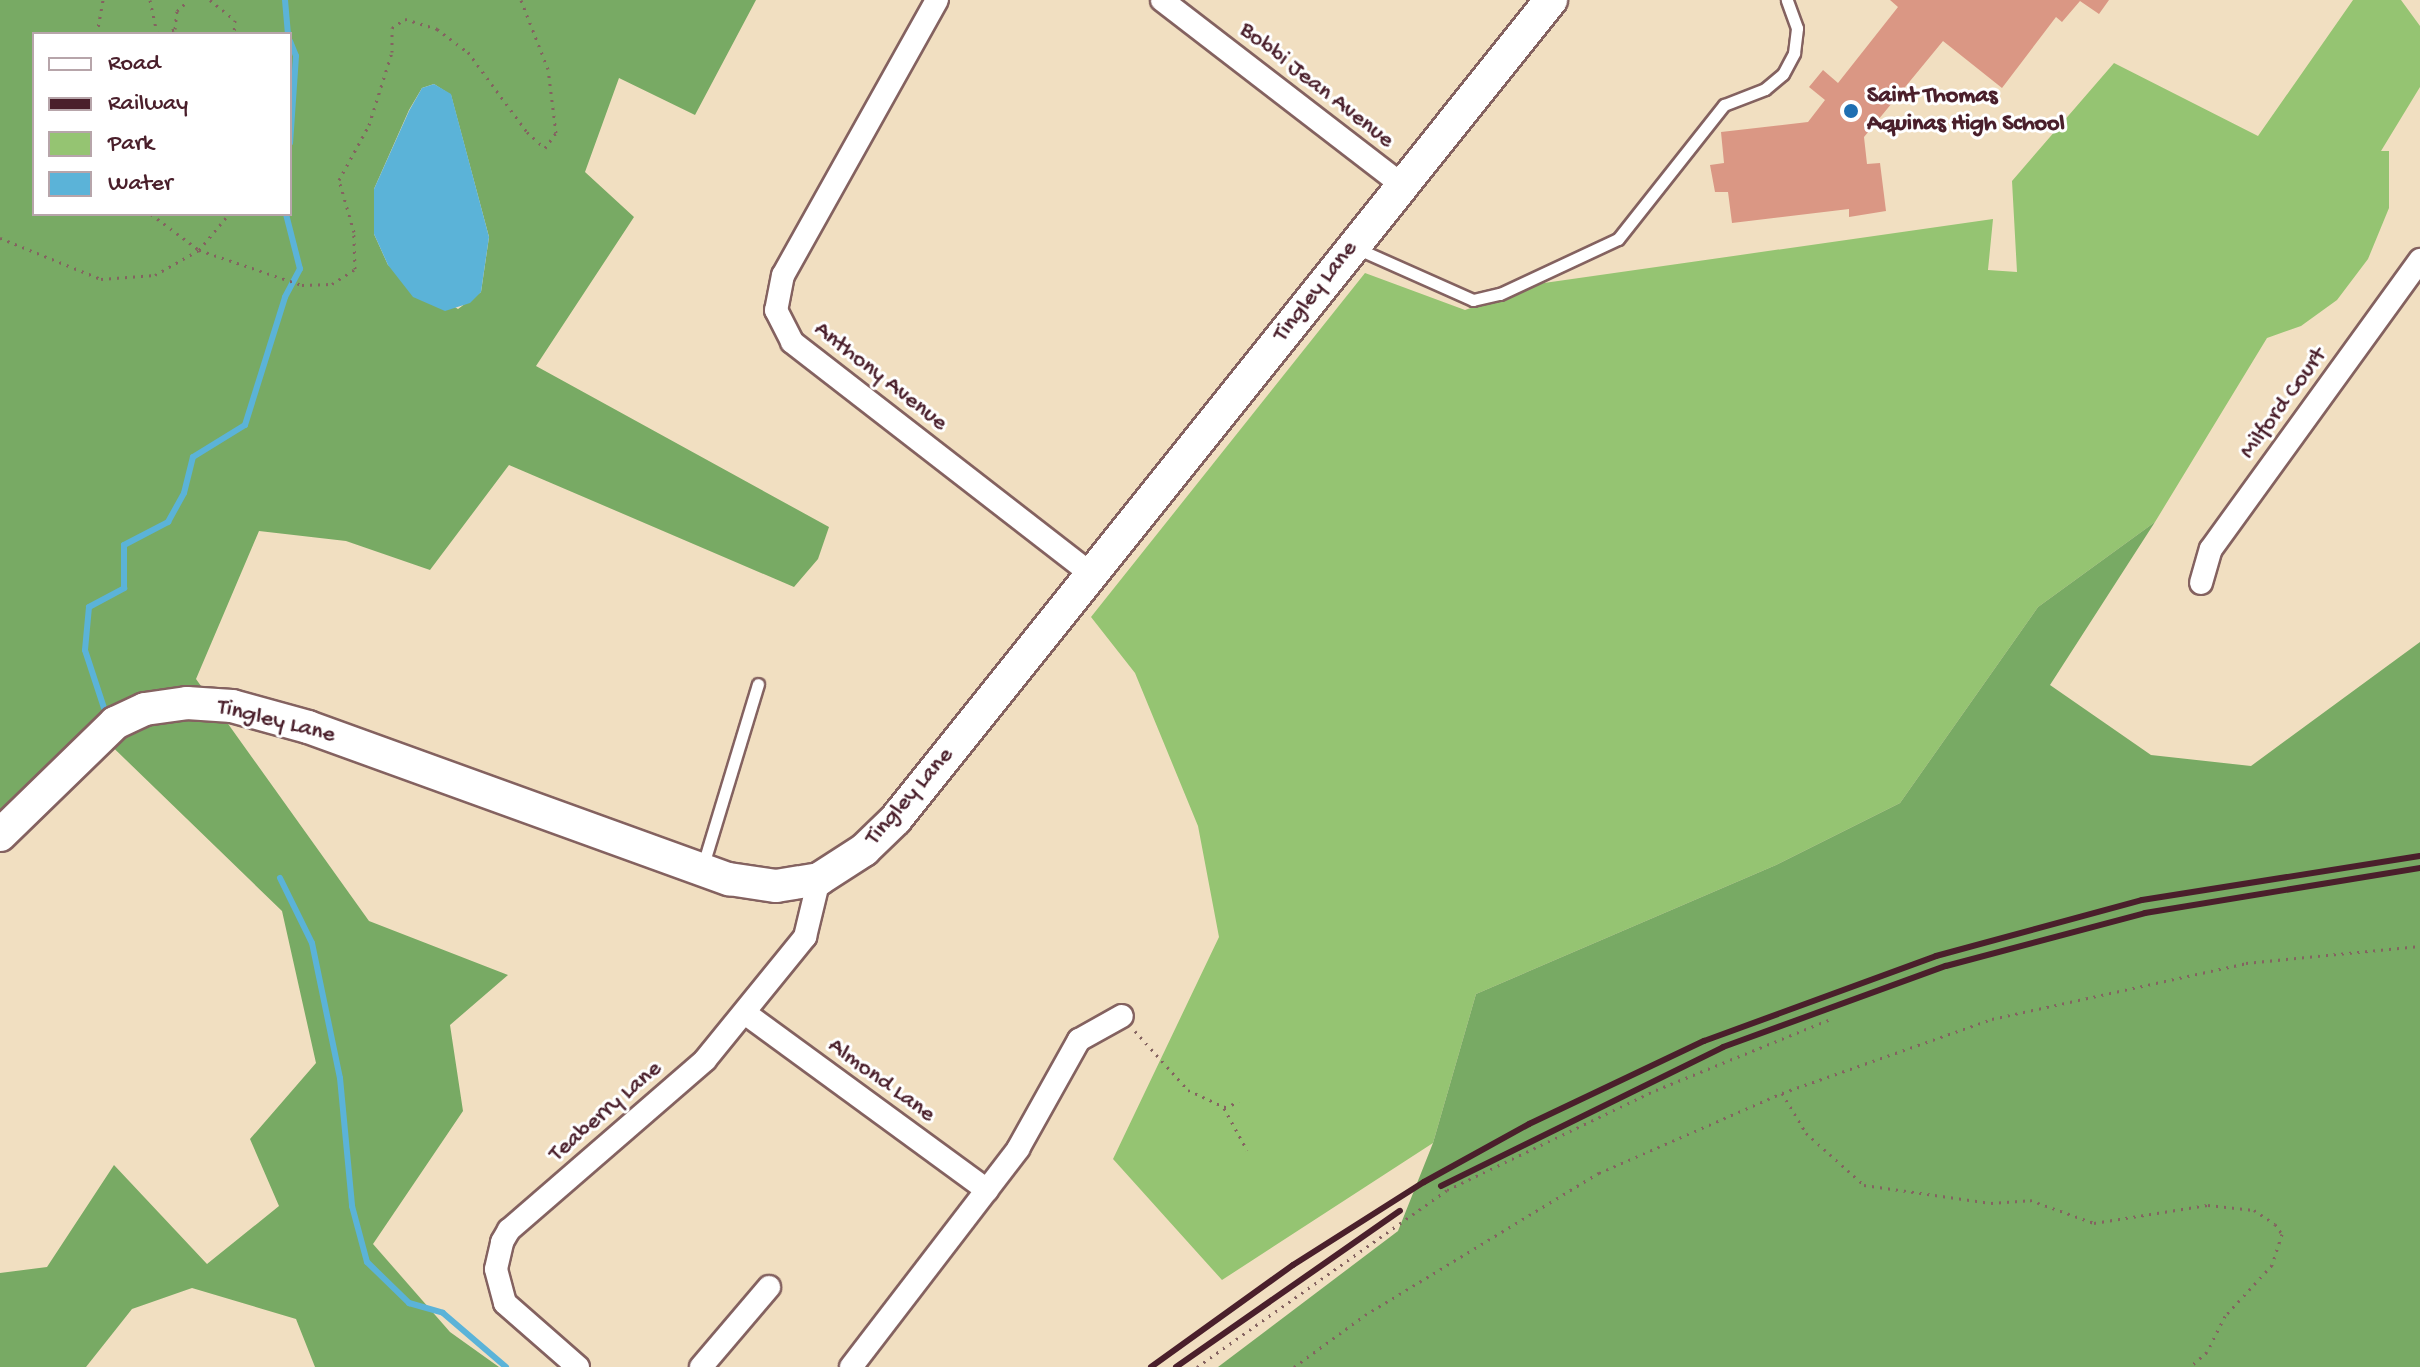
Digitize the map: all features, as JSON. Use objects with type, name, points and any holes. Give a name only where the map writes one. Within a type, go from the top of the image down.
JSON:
[{"type":"street","name":"Anthony Avenue","points":[[937,0],[783,275],[776,310],[792,342],[1091,574]]},
{"type":"street","name":"Bobbi Jean Avenue","points":[[1162,0],[1401,184]]},
{"type":"street","name":"Tingley Lane","points":[[0,835],[115,723],[145,709],[187,703],[232,706],[308,727],[701,869],[776,886],[819,879],[864,850],[896,819],[1551,0]]},
{"type":"street","name":"Milford Court","points":[[2201,583],[2211,549],[2420,260]]},
{"type":"street","name":"Teaberry Lane","points":[[567,1364],[505,1303],[496,1269],[502,1242],[509,1230],[705,1060],[805,937],[819,879]]},
{"type":"street","name":"Almond Lane","points":[[745,1013],[987,1190]]},
{"type":"street","points":[[851,1367],[1018,1149],[1079,1040],[1122,1016]]},
{"type":"street","points":[[701,1367],[769,1287]]},
{"type":"lane","points":[[1353,247],[1473,300],[1500,294],[1618,239],[1724,105],[1765,89],[1783,74],[1794,53],[1797,28],[1787,0]]},
{"type":"lane","points":[[701,869],[758,684]]},
{"type":"path","points":[[97,32],[103,0]]},
{"type":"path","points":[[150,0],[157,32]]},
{"type":"path","points":[[169,32],[175,29],[177,11],[189,0]]},
{"type":"path","points":[[210,0],[235,20],[234,32]]},
{"type":"path","points":[[154,216],[199,250],[302,285],[332,284],[355,269],[354,232],[339,180],[369,125],[392,52],[392,28],[405,19],[437,29],[468,52],[527,132],[545,148],[556,133],[548,69],[521,0]]},
{"type":"path","points":[[0,238],[101,279],[155,275],[199,250],[227,216]]},
{"type":"path","points":[[1294,1367],[1365,1315],[1599,1173],[1782,1093],[1992,1019],[2246,963],[2420,946]]},
{"type":"path","points":[[1122,1016],[1172,1076],[1224,1107],[1247,1150]]},
{"type":"path","points":[[1197,1367],[1447,1190],[1656,1090],[1833,1018]]},
{"type":"path","points":[[1782,1093],[1806,1133],[1864,1185],[1991,1203],[2030,1200],[2094,1223],[2208,1205],[2254,1210],[2275,1224],[2282,1234],[2272,1265],[2225,1316],[2207,1352],[2190,1367]]},
{"type":"path","points":[[1224,1107],[1239,1102]]},
{"type":"green space","points":[[0,0],[756,0],[695,115],[619,78],[585,172],[634,217],[536,366],[829,527],[818,559],[794,587],[509,465],[430,570],[346,541],[259,531],[196,679],[369,921],[508,975],[450,1025],[463,1111],[373,1244],[450,1332],[499,1367],[315,1367],[296,1319],[192,1288],[132,1309],[86,1367],[0,1367],[0,1273],[47,1267],[114,1165],[207,1264],[279,1206],[250,1139],[316,1063],[282,911],[94,729],[0,817]],"holes":[[[434,84],[451,95],[489,237],[481,292],[458,309],[388,265],[374,234],[374,189],[409,110],[422,88]]]},
{"type":"green space","points":[[2353,0],[2401,0],[2420,26],[2420,87],[2381,151],[2389,151],[2389,208],[2368,259],[2337,300],[2301,326],[2267,338],[2155,522],[2038,607],[1900,803],[1776,865],[1476,994],[1433,1143],[1222,1280],[1113,1159],[1219,937],[1198,826],[1135,673],[1091,617],[1365,273],[1465,310],[1544,283],[1993,219],[1988,270],[2017,272],[2012,181],[2114,63],[2258,136]]},
{"type":"green space","points":[[2155,522],[2050,685],[2151,755],[2251,766],[2420,642],[2420,1367],[1218,1367],[1398,1231],[1433,1143],[1476,994],[1776,865],[1900,803],[2038,607]]},
{"type":"water","points":[[434,84],[451,94],[489,237],[481,292],[470,303],[445,311],[413,297],[388,265],[374,234],[374,189],[422,88]]},
{"type":"building","name":"Saint Thomas Aquinas High School","points":[[1890,0],[2109,0],[2099,14],[2080,1],[2062,22],[2056,17],[2002,88],[1943,41],[1864,137],[1867,164],[1880,163],[1886,211],[1849,217],[1849,209],[1732,223],[1728,192],[1715,192],[1710,165],[1724,163],[1721,132],[1808,122],[1825,100],[1809,87],[1823,70],[1838,83],[1898,7]]},
{"type":"waterway","points":[[285,0],[288,32]]},
{"type":"waterway","points":[[292,46],[296,56],[292,114]]},
{"type":"waterway","points":[[105,711],[85,650],[89,607],[124,588],[124,545],[168,522],[184,493],[193,457],[245,425],[285,297],[300,269],[287,216]]},
{"type":"waterway","points":[[280,878],[312,943],[340,1078],[352,1206],[367,1262],[409,1303],[443,1313],[506,1367]]},
{"type":"railway","points":[[1151,1367],[1293,1265],[1424,1182],[1529,1124],[1704,1041],[1936,956],[2142,900],[2420,856]]},
{"type":"railway","points":[[1441,1186],[1723,1047],[1946,966],[2145,913],[2420,868]]},
{"type":"railway","points":[[1176,1367],[1400,1211]]},
{"type":"place","name":"Saint Thomas Aquinas High School","points":[[1851,111]]}]
